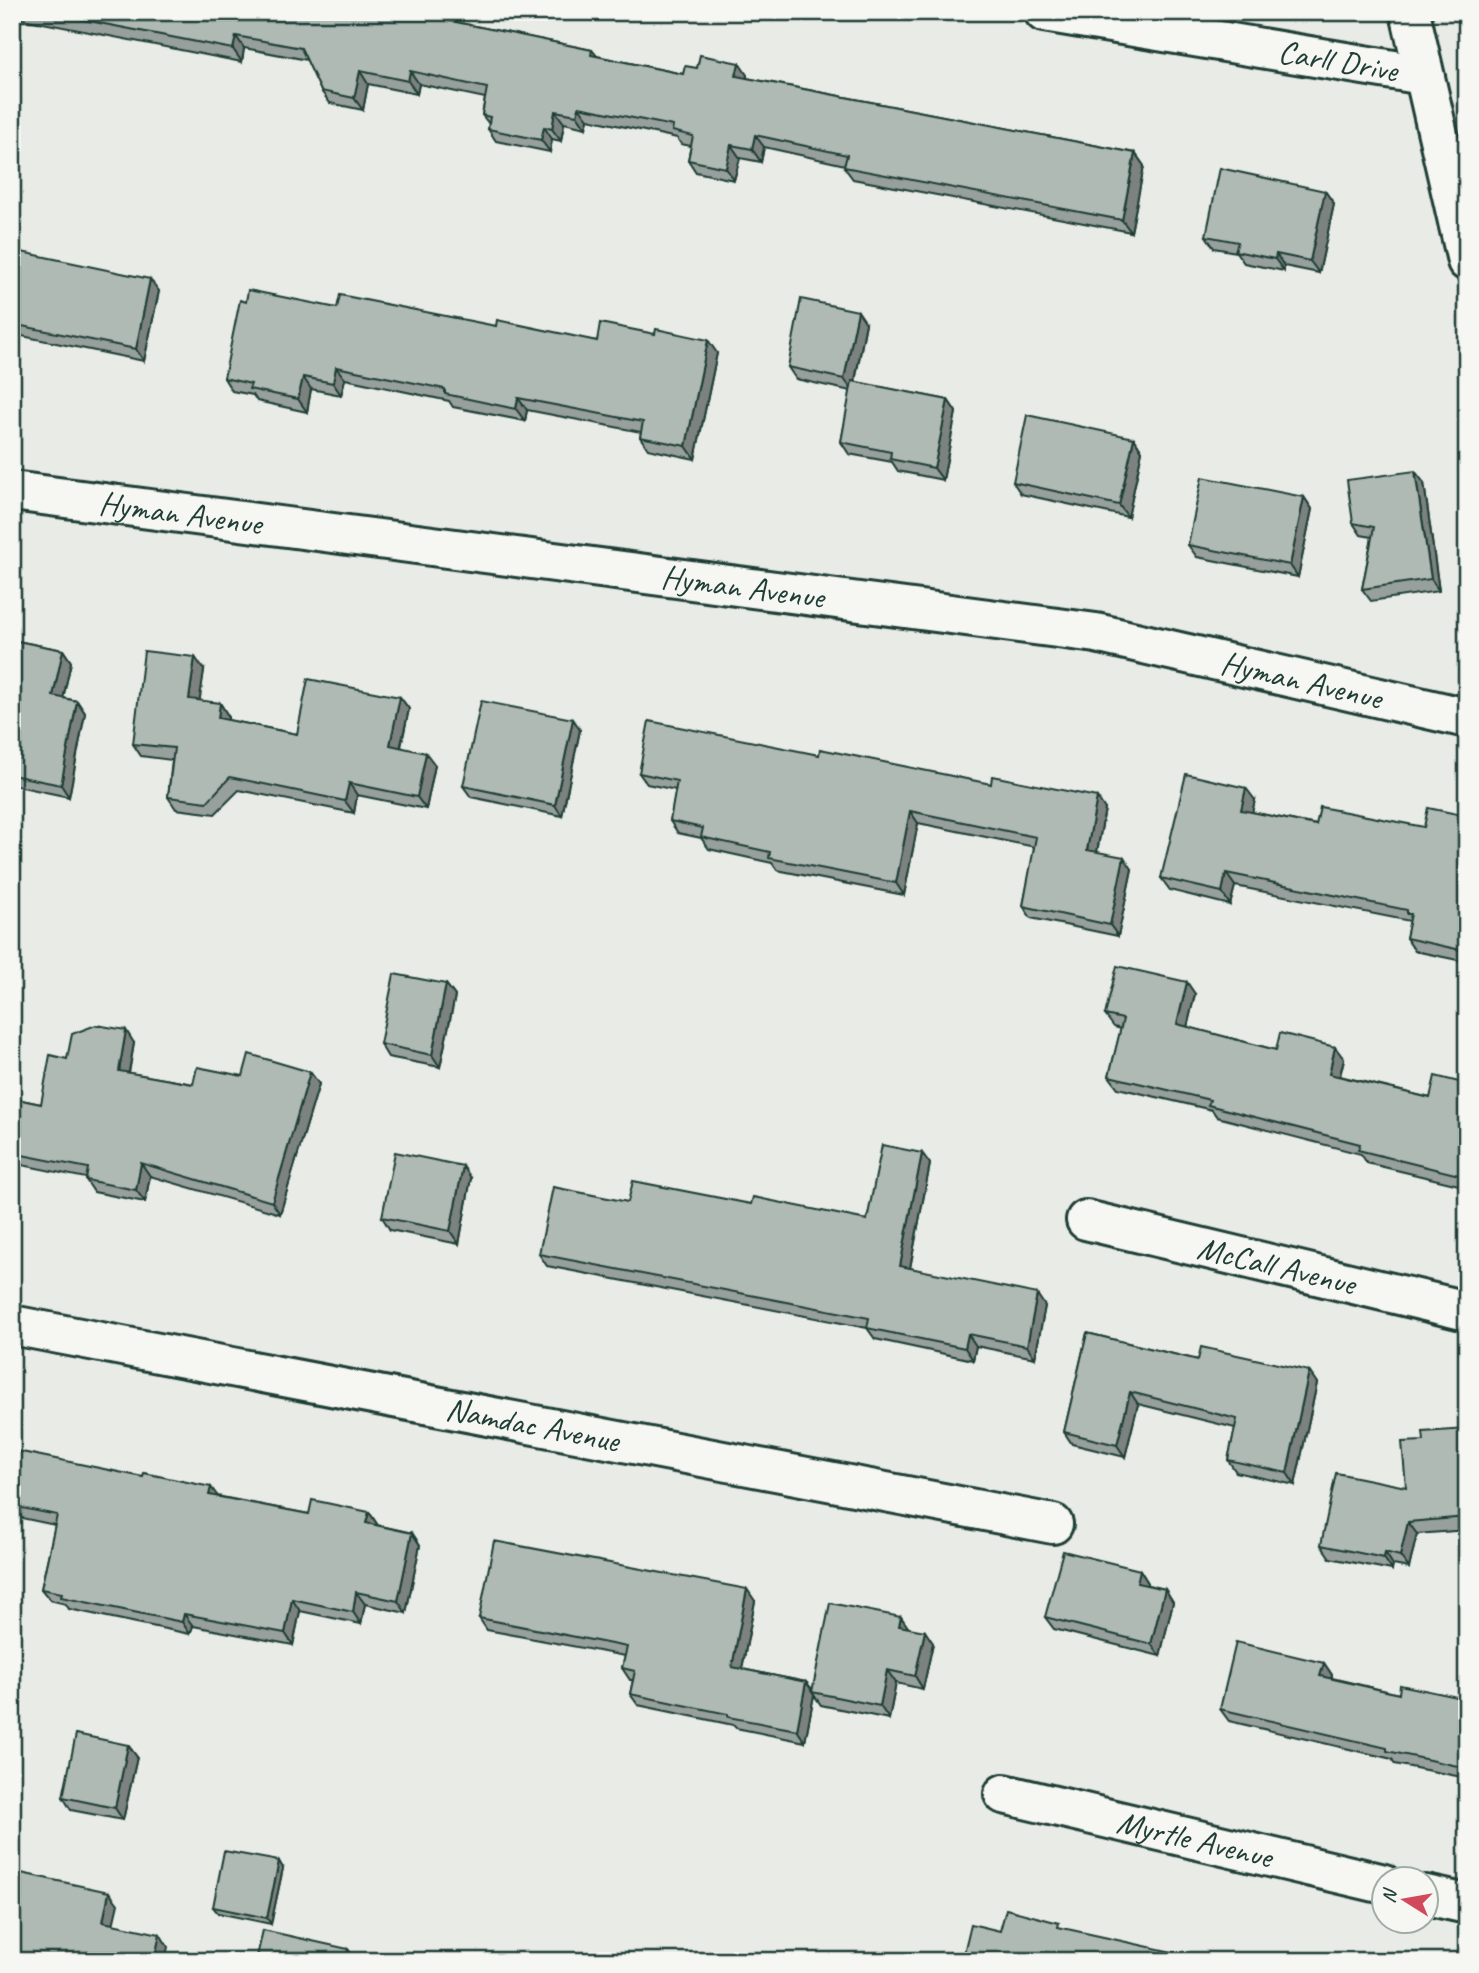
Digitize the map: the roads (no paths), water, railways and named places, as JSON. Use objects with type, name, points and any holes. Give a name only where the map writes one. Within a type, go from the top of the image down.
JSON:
[{"type":"street","name":"Carll Drive","points":[[1044,12],[1424,75]]},
{"type":"street","points":[[1410,12],[1467,261]]},
{"type":"street","name":"Hyman Avenue","points":[[12,491],[1096,633],[1467,719]]},
{"type":"street","name":"McCall Avenue","points":[[1086,1220],[1467,1311]]},
{"type":"street","name":"Namdac Avenue","points":[[12,1325],[1053,1524]]},
{"type":"street","name":"Myrtle Avenue","points":[[1004,1794],[1370,1882]]},
{"type":"street","points":[[1440,1898],[1467,1904]]}]
